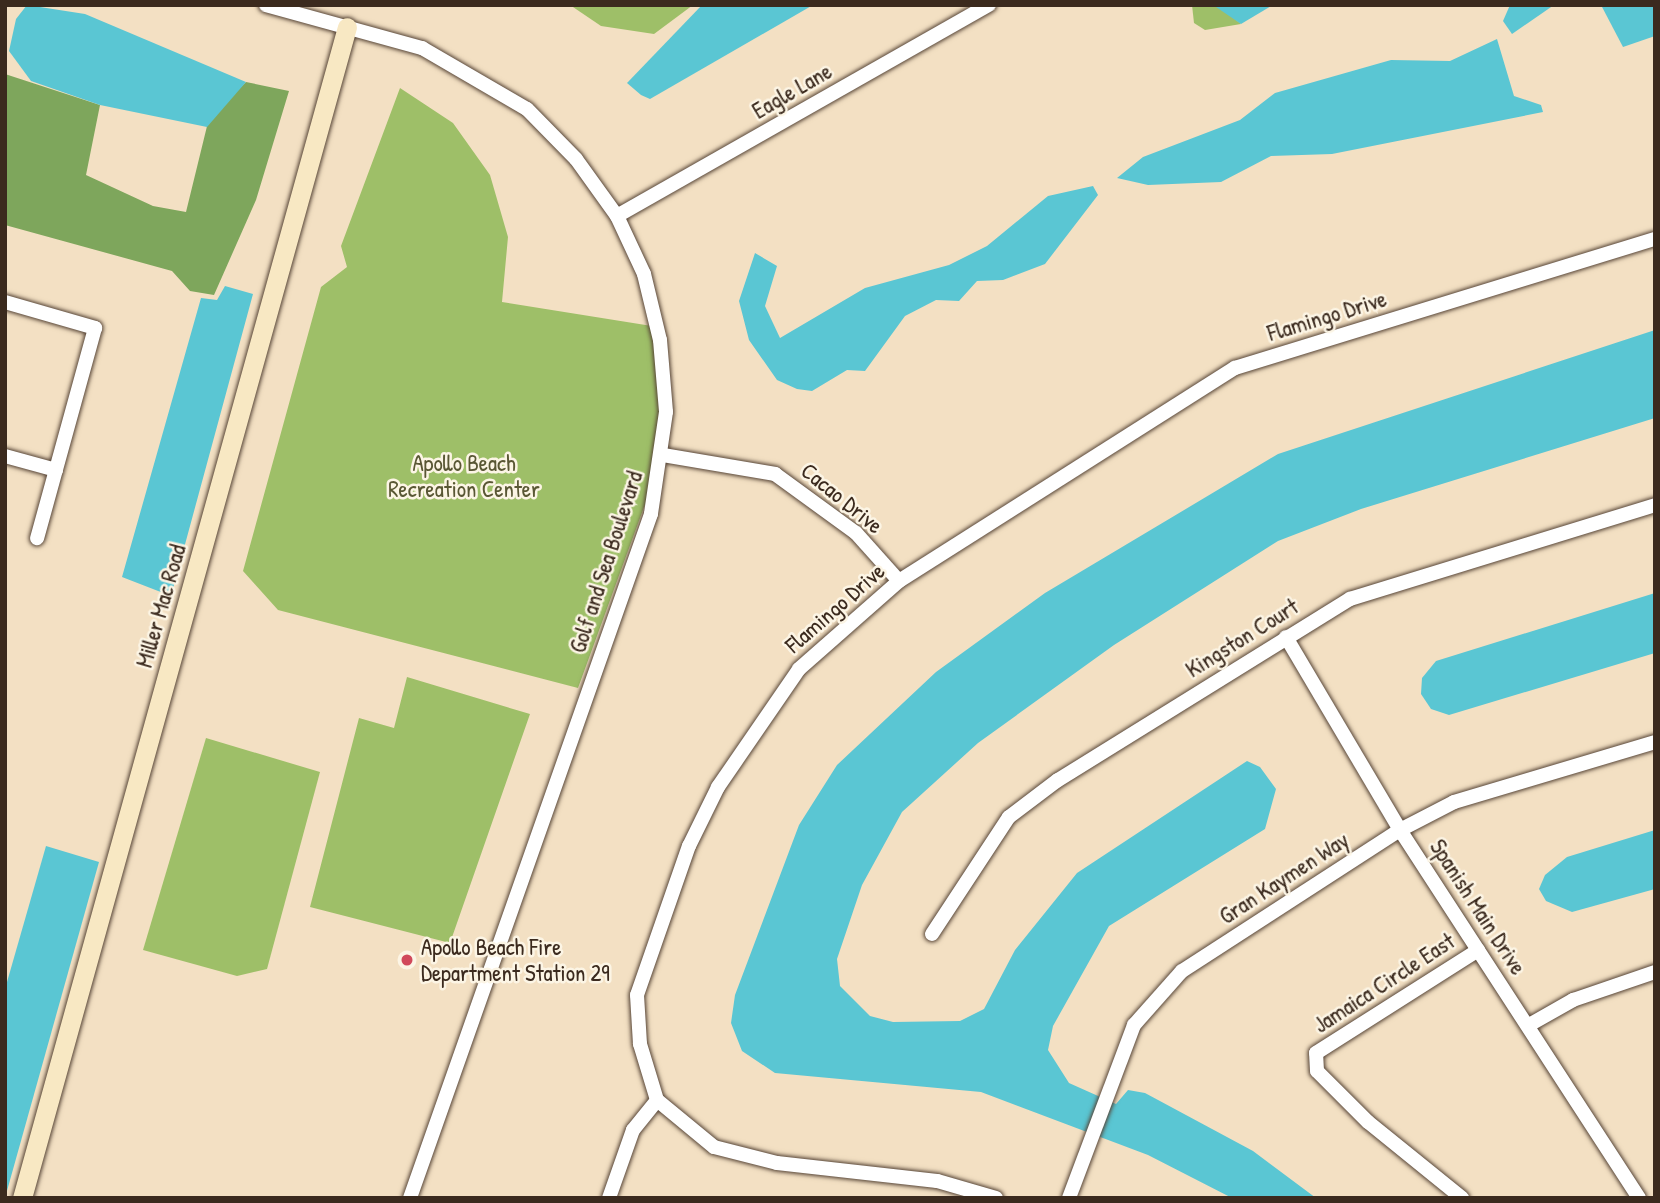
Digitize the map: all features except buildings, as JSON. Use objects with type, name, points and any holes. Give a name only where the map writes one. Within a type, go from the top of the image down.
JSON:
[{"type":"street","name":"Golf and Sea Boulevard","points":[[266,5],[422,48],[501,90],[576,159],[617,216],[656,317],[664,375],[663,455],[651,514],[410,1198]]},
{"type":"street","name":"Eagle Lane","points":[[617,216],[989,5]]},
{"type":"street","name":"Miller Mac Road","points":[[22,1198],[347,27]]},
{"type":"street","name":"Flamingo Drive","points":[[657,1100],[640,1044],[637,995],[689,846],[718,787],[799,669],[899,581],[1235,368],[1655,239]]},
{"type":"street","points":[[5,302],[96,328],[37,538]]},
{"type":"street","name":"Cacao Drive","points":[[663,455],[775,474],[856,533],[899,581]]},
{"type":"street","points":[[5,456],[55,470]]},
{"type":"street","name":"Kingston Court","points":[[932,933],[1009,817],[1058,779],[1350,599],[1655,505]]},
{"type":"street","name":"Spanish Main Drive","points":[[1286,637],[1400,830],[1639,1198]]},
{"type":"street","name":"Gran Kaymen Way","points":[[1069,1198],[1134,1025],[1182,971],[1400,830],[1454,802],[1655,742]]},
{"type":"street","name":"Jamaica Circle East","points":[[1462,1198],[1368,1122],[1317,1071],[1316,1053],[1478,950]]},
{"type":"street","points":[[1529,1025],[1573,1000],[1655,971]]},
{"type":"street","points":[[609,1198],[633,1130],[657,1100],[714,1147],[777,1163],[937,1181],[996,1198]]},
{"type":"green space","points":[[570,5],[693,5],[654,34],[601,26]]},
{"type":"green space","points":[[1192,5],[1218,5],[1241,24],[1205,30],[1194,23]]},
{"type":"green space","points":[[5,74],[100,105],[86,175],[153,206],[186,212],[209,118],[246,82],[289,91],[256,200],[214,295],[190,291],[172,271],[5,225]]},
{"type":"green space","name":"Apollo Beach Recreation Center","points":[[400,88],[453,123],[490,175],[508,237],[502,302],[658,327],[663,455],[578,688],[278,610],[243,571],[321,287],[347,267],[341,246]]},
{"type":"green space","points":[[407,677],[530,714],[450,943],[310,907],[359,718],[394,728]]},
{"type":"green space","points":[[206,738],[320,772],[267,969],[237,976],[143,950]]},
{"type":"water","points":[[27,5],[85,14],[246,82],[207,127],[100,105],[31,81],[9,51],[16,19]]},
{"type":"water","points":[[702,5],[813,5],[650,99],[641,95],[627,83]]},
{"type":"water","points":[[1218,5],[1273,5],[1241,24],[1216,7]]},
{"type":"water","points":[[1510,5],[1554,5],[1512,34],[1503,21]]},
{"type":"water","points":[[1601,5],[1655,5],[1655,36],[1623,47]]},
{"type":"water","points":[[1497,39],[1514,96],[1541,105],[1543,112],[1332,154],[1271,156],[1221,182],[1148,185],[1117,178],[1143,157],[1240,120],[1275,93],[1391,60],[1450,61]]},
{"type":"water","points":[[1093,186],[1098,195],[1045,264],[1003,280],[977,281],[959,301],[936,300],[905,316],[865,371],[847,370],[812,391],[797,389],[777,380],[749,340],[739,301],[755,253],[777,266],[765,306],[780,338],[865,288],[949,265],[987,246],[1048,196]]},
{"type":"water","points":[[225,286],[253,294],[171,596],[122,577],[201,298],[217,300]]},
{"type":"water","points":[[1655,330],[1655,418],[1361,509],[1278,541],[1114,645],[978,743],[902,812],[862,885],[837,959],[840,986],[870,1016],[893,1022],[960,1021],[984,1009],[1015,950],[1077,873],[1247,761],[1260,767],[1276,789],[1265,829],[1109,926],[1053,1026],[1048,1050],[1069,1083],[1116,1104],[1128,1090],[1145,1093],[1253,1151],[1316,1198],[1232,1198],[1148,1155],[981,1092],[775,1073],[742,1051],[731,1023],[735,995],[799,825],[837,765],[936,672],[1045,593],[1278,454]]},
{"type":"water","points":[[1655,593],[1655,653],[1449,715],[1431,709],[1421,694],[1422,678],[1436,661]]},
{"type":"water","points":[[1655,830],[1655,889],[1572,912],[1546,901],[1539,889],[1545,875],[1567,857]]},
{"type":"water","points":[[46,846],[99,862],[5,1198],[5,989]]},
{"type":"place","name":"Apollo Beach Fire Department Station 29","points":[[407,960]]}]
